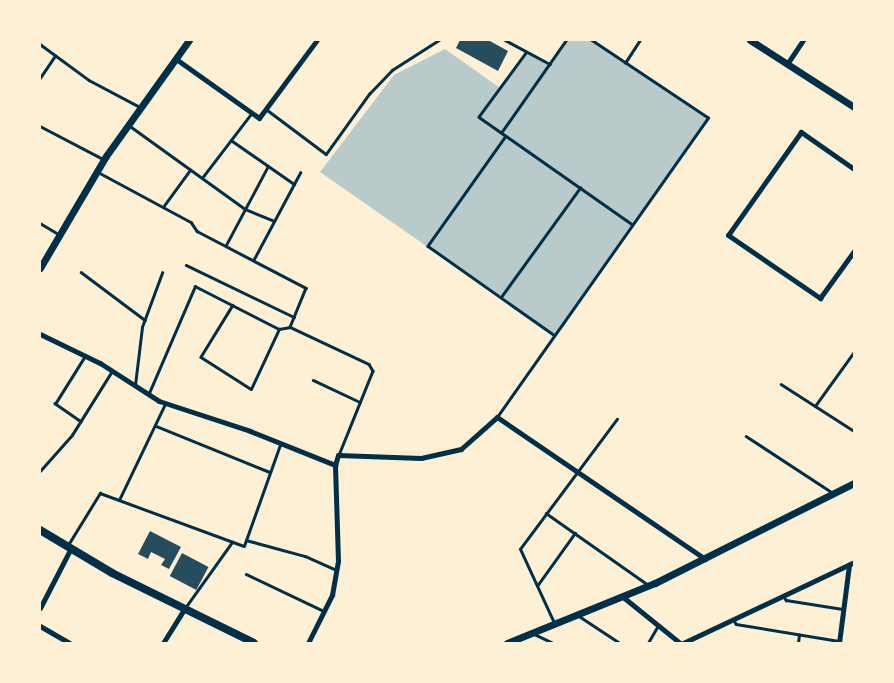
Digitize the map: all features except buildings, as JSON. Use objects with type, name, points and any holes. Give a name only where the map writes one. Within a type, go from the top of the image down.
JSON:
[{"type":"main road","points":[[40,530],[184,609],[254,643]]},
{"type":"street","points":[[40,268],[58,234],[104,160],[189,40]]},
{"type":"street","points":[[176,59],[259,118],[317,40]]},
{"type":"street","points":[[750,40],[854,106]]},
{"type":"street","points":[[788,64],[803,40]]},
{"type":"street","points":[[854,168],[801,132],[728,235],[820,298],[854,251]]},
{"type":"street","points":[[40,334],[112,371],[148,395],[165,403],[280,443],[335,465]]},
{"type":"street","points":[[308,643],[332,595],[336,570],[338,516],[335,465],[338,455],[421,458],[460,449],[497,417],[705,559]]},
{"type":"street","points":[[507,643],[580,616],[623,597],[705,559],[854,483]]},
{"type":"street","points":[[40,608],[69,547]]},
{"type":"street","points":[[623,597],[682,643],[782,594],[851,564]]},
{"type":"street","points":[[839,642],[851,564]]},
{"type":"street","points":[[163,643],[184,609]]},
{"type":"street","points":[[40,626],[68,643]]},
{"type":"lane","points":[[265,109],[326,154],[370,94],[392,70],[439,40]]},
{"type":"lane","points":[[504,40],[550,64]]},
{"type":"lane","points":[[501,133],[566,40]]},
{"type":"lane","points":[[497,417],[708,118],[591,40]]},
{"type":"lane","points":[[625,63],[640,40]]},
{"type":"lane","points":[[40,44],[89,80],[141,107]]},
{"type":"lane","points":[[526,53],[479,117],[632,224]]},
{"type":"lane","points":[[40,78],[55,56]]},
{"type":"lane","points":[[202,178],[252,113]]},
{"type":"lane","points":[[129,125],[245,209],[274,221]]},
{"type":"lane","points":[[40,126],[104,160]]},
{"type":"lane","points":[[506,136],[428,246],[554,335]]},
{"type":"lane","points":[[230,140],[294,184]]},
{"type":"lane","points":[[226,245],[268,166]]},
{"type":"lane","points":[[163,207],[190,170]]},
{"type":"lane","points":[[97,171],[191,222],[197,231],[254,259],[306,288],[290,327]]},
{"type":"lane","points":[[254,259],[300,173]]},
{"type":"lane","points":[[501,297],[580,188]]},
{"type":"lane","points":[[40,223],[58,234]]},
{"type":"lane","points":[[186,265],[294,317]]},
{"type":"lane","points":[[81,272],[145,320]]},
{"type":"lane","points":[[135,387],[145,320],[162,273]]},
{"type":"lane","points":[[148,395],[195,286],[279,329],[290,327],[370,364],[373,371],[338,455]]},
{"type":"lane","points":[[233,305],[201,357],[251,389],[279,329]]},
{"type":"lane","points":[[816,406],[854,352]]},
{"type":"lane","points":[[81,422],[55,404],[84,356]]},
{"type":"lane","points":[[40,471],[81,422],[112,371]]},
{"type":"lane","points":[[313,380],[360,402]]},
{"type":"lane","points":[[780,384],[854,431]]},
{"type":"lane","points":[[119,500],[156,426],[165,403]]},
{"type":"lane","points":[[554,625],[520,549],[576,471],[617,419]]},
{"type":"lane","points":[[156,426],[270,472]]},
{"type":"lane","points":[[746,436],[834,494]]},
{"type":"lane","points":[[69,547],[100,493],[244,546],[280,443]]},
{"type":"lane","points":[[546,513],[649,585]]},
{"type":"lane","points":[[537,586],[575,533]]},
{"type":"lane","points":[[246,540],[305,556],[336,570]]},
{"type":"lane","points":[[184,609],[232,542]]},
{"type":"lane","points":[[246,574],[324,611]]},
{"type":"lane","points":[[782,594],[786,600],[843,609]]},
{"type":"lane","points":[[580,616],[620,643]]},
{"type":"lane","points":[[733,618],[736,624],[839,642]]},
{"type":"lane","points":[[648,643],[658,626]]},
{"type":"lane","points":[[532,633],[553,643]]},
{"type":"lane","points":[[798,643],[799,634]]},
{"type":"shaded area","points":[[566,40],[591,40],[708,118],[554,335],[320,172],[394,75],[445,49],[500,88],[526,53],[550,63]]}]
